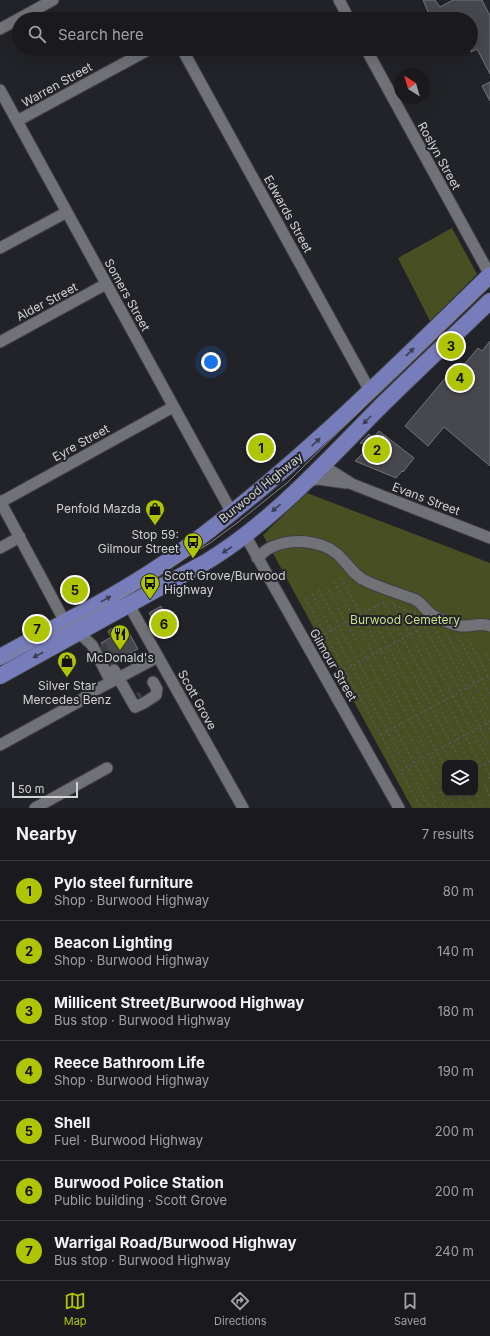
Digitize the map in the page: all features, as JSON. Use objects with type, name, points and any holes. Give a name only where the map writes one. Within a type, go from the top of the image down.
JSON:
[{"type":"highway","name":"Burwood Highway","points":[[0,658],[122,590],[178,553],[232,513],[276,477],[370,391],[490,275]]},
{"type":"highway","name":"Burwood Highway","points":[[0,676],[76,635],[218,555],[233,545],[305,482],[380,407],[489,305]]},
{"type":"highway","points":[[370,391],[380,407]]},
{"type":"highway","points":[[276,477],[306,464],[322,465]]},
{"type":"highway","points":[[232,513],[245,535]]},
{"type":"highway","points":[[122,590],[129,605]]},
{"type":"highway","points":[[65,622],[76,635]]},
{"type":"street","points":[[31,12],[53,0]]},
{"type":"street","points":[[339,0],[345,12]]},
{"type":"street","points":[[0,29],[12,22]]},
{"type":"street","name":"Warren Street","points":[[17,121],[137,56]]},
{"type":"street","name":"Edwards Street","points":[[186,56],[370,391]]},
{"type":"street","name":"Roslyn Street","points":[[370,56],[490,275]]},
{"type":"street","name":"Somers Street","points":[[1,93],[232,513]]},
{"type":"street","points":[[0,248],[67,212]]},
{"type":"street","name":"Alder Street","points":[[0,342],[106,284]]},
{"type":"street","name":"Eyre Street","points":[[0,501],[173,407]]},
{"type":"street","name":"Evans Street","points":[[322,465],[352,484],[490,538]]},
{"type":"street","name":"Evans Street","points":[[305,482],[318,479],[352,484]]},
{"type":"street","points":[[0,501],[65,622]]},
{"type":"street","name":"Gilmour Street","points":[[245,535],[399,808]]},
{"type":"street","points":[[0,548],[20,537]]},
{"type":"street","points":[[257,558],[266,550],[280,544],[298,541],[318,544],[327,547],[336,553],[362,579],[416,600],[422,604],[430,614],[440,619],[462,626],[478,624],[490,626]]},
{"type":"street","name":"Scott Grove","points":[[129,605],[243,808]]},
{"type":"street","points":[[93,625],[96,645],[114,676],[137,699],[155,685]]},
{"type":"street","points":[[76,635],[96,645]]},
{"type":"street","points":[[0,745],[80,701],[114,676],[158,657]]},
{"type":"street","points":[[35,808],[107,768]]},
{"type":"path","points":[[341,578],[442,761]]},
{"type":"path","points":[[334,582],[442,778]]},
{"type":"path","points":[[326,586],[445,801]]},
{"type":"path","points":[[319,590],[414,762],[436,806]]},
{"type":"path","points":[[312,594],[430,808]]},
{"type":"path","points":[[305,598],[421,808]]},
{"type":"path","points":[[325,634],[390,598],[445,700],[490,777]]},
{"type":"path","points":[[383,602],[468,760]]},
{"type":"path","points":[[393,605],[418,614],[490,746]]},
{"type":"path","points":[[375,606],[460,760]]},
{"type":"path","points":[[368,610],[450,760]]},
{"type":"path","points":[[405,610],[489,761],[478,767]]},
{"type":"path","points":[[440,619],[490,712]]},
{"type":"path","points":[[345,670],[432,623],[490,729]]},
{"type":"path","points":[[450,623],[490,695]]},
{"type":"path","points":[[468,639],[490,679]]},
{"type":"path","points":[[129,654],[132,657]]},
{"type":"path","points":[[486,654],[490,662]]},
{"type":"path","points":[[381,735],[489,676]]},
{"type":"path","points":[[400,770],[490,721]]},
{"type":"path","points":[[482,781],[490,796]]},
{"type":"path","points":[[458,796],[464,808]]},
{"type":"path","points":[[467,796],[474,808]]},
{"type":"path","points":[[478,796],[484,808]]},
{"type":"path","points":[[449,798],[454,808]]},
{"type":"path","points":[[442,802],[445,808]]},
{"type":"green space","points":[[452,228],[477,274],[430,321],[398,258]]},
{"type":"green space","name":"Burwood Cemetery","points":[[307,493],[490,563],[490,808],[412,808],[263,535]]},
{"type":"building","points":[[423,0],[435,0],[440,7],[453,0],[482,0],[490,16],[490,74],[478,51],[478,12],[428,12]]},
{"type":"building","points":[[490,82],[490,101],[482,86]]},
{"type":"building","points":[[490,341],[490,466],[444,427],[428,446],[405,426],[447,376],[451,380],[478,348],[482,351]]},
{"type":"building","points":[[379,431],[414,458],[396,478],[355,461],[370,446],[360,443],[369,434],[373,438]]},
{"type":"building","points":[[161,606],[175,631],[163,638],[149,613]]},
{"type":"building","points":[[125,626],[138,649],[116,663],[112,663],[101,643],[111,637],[108,631],[115,627],[117,631]]},
{"type":"tunnel","points":[[100,646],[114,670]]},
{"type":"tram line","points":[[0,662],[124,595],[210,543],[237,523],[288,482],[490,285]]},
{"type":"place","name":"Millicent Street/Burwood Highway","points":[[451,346]]},
{"type":"place","name":"Reece Bathroom Life","points":[[460,378]]},
{"type":"place","name":"Pylo steel furniture","points":[[261,448]]},
{"type":"place","name":"Beacon Lighting","points":[[377,450]]},
{"type":"place","name":"Penfold Mazda","points":[[155,526]]},
{"type":"place","name":"Stop 59: Gilmour Street","points":[[193,559]]},
{"type":"place","name":"Shell","points":[[75,590]]},
{"type":"place","name":"Scott Grove/Burwood Highway","points":[[150,600]]},
{"type":"place","name":"Burwood Police Station","points":[[164,624]]},
{"type":"place","name":"Warrigal Road/Burwood Highway","points":[[37,629]]},
{"type":"place","name":"McDonald's","points":[[120,651]]},
{"type":"place","name":"Silver Star Mercedes Benz","points":[[67,678]]}]
